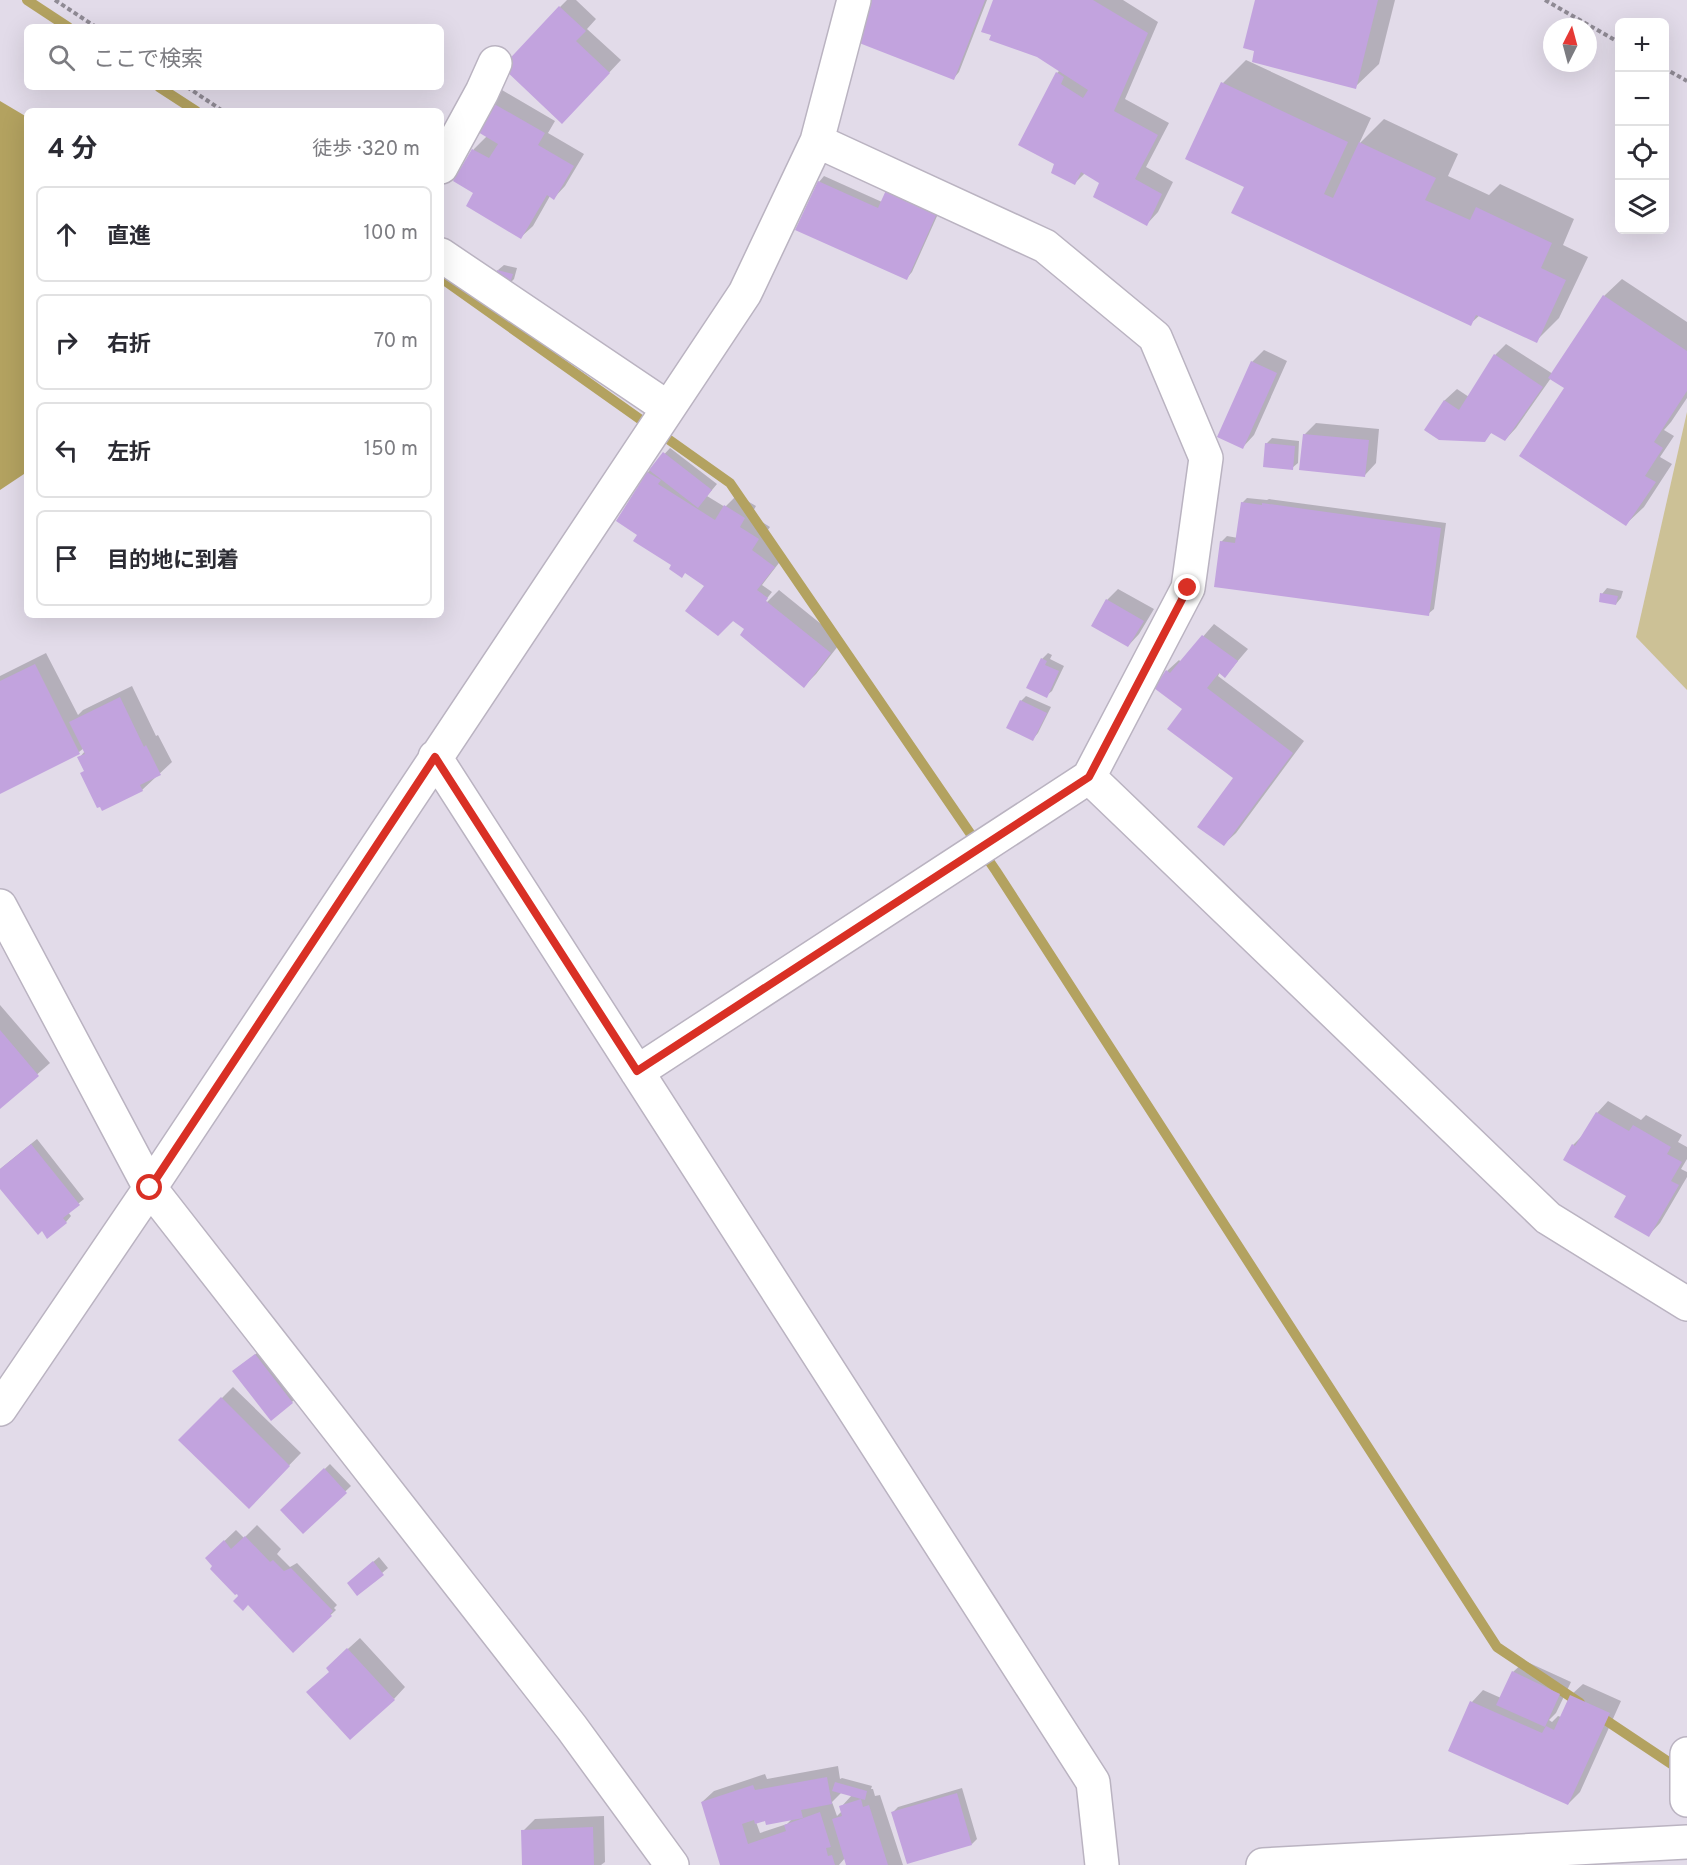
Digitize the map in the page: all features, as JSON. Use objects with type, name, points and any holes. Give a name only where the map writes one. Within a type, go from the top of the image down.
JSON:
[{"type":"street","points":[[0,1409],[150,1188],[745,293],[817,141],[854,0]]},
{"type":"street","points":[[444,162],[495,63]]},
{"type":"street","points":[[637,1071],[1089,777],[1188,588],[1206,458],[1155,337],[1044,246],[817,141]]},
{"type":"street","points":[[444,257],[668,408]]},
{"type":"street","points":[[435,757],[1093,1782],[1102,1865]]},
{"type":"street","points":[[1089,777],[1548,1218],[1687,1304]]},
{"type":"street","points":[[0,906],[150,1188],[572,1728],[672,1865]]},
{"type":"street","points":[[1687,1754],[1687,1800]]},
{"type":"street","points":[[1263,1865],[1687,1842]]},
{"type":"path","points":[[55,0],[91,24]]},
{"type":"path","points":[[1545,0],[1615,40]]},
{"type":"path","points":[[1669,70],[1687,81]]},
{"type":"path","points":[[192,90],[219,108]]},
{"type":"shaded area","points":[[0,101],[24,115],[24,474],[0,490]]},
{"type":"shaded area","points":[[1687,412],[1687,690],[1636,637]]},
{"type":"building","points":[[862,0],[985,0],[954,80],[849,39]]},
{"type":"building","points":[[993,0],[1093,0],[1148,33],[1114,111],[1158,135],[1135,179],[1162,194],[1147,226],[1093,197],[1099,183],[1081,172],[1075,185],[1051,173],[1054,164],[1018,145],[1056,72],[1064,77],[1061,84],[1083,98],[1088,90],[1037,57],[989,40],[991,35],[981,32]]},
{"type":"building","points":[[1255,0],[1378,0],[1356,89],[1252,62],[1254,51],[1243,48]]},
{"type":"building","points":[[559,6],[586,31],[576,41],[610,73],[562,124],[502,67]]},
{"type":"building","points":[[1221,82],[1348,142],[1324,194],[1333,198],[1359,142],[1436,178],[1425,200],[1470,220],[1476,207],[1552,243],[1541,268],[1566,280],[1537,343],[1476,315],[1471,326],[1231,213],[1244,187],[1185,159]]},
{"type":"building","points":[[489,101],[545,133],[538,145],[574,166],[554,200],[547,195],[521,239],[466,206],[473,193],[453,181],[472,149],[489,158],[498,144],[473,129]]},
{"type":"building","points":[[818,181],[878,208],[887,188],[938,211],[907,280],[795,230]]},
{"type":"building","points":[[497,270],[513,274],[509,286],[494,281]]},
{"type":"building","points":[[1603,295],[1687,351],[1687,391],[1654,442],[1663,448],[1645,476],[1656,482],[1626,526],[1519,456],[1564,388],[1548,378]]},
{"type":"building","points":[[1494,354],[1543,387],[1505,441],[1491,433],[1485,442],[1439,440],[1424,430],[1444,400],[1459,410]]},
{"type":"building","points":[[1251,361],[1277,373],[1243,449],[1217,437]]},
{"type":"building","points":[[1303,434],[1369,440],[1365,477],[1299,470]]},
{"type":"building","points":[[1265,443],[1295,446],[1293,470],[1263,467]]},
{"type":"building","points":[[663,452],[712,490],[698,508],[649,470]]},
{"type":"building","points":[[647,472],[661,480],[658,484],[715,520],[724,505],[745,518],[740,527],[759,539],[752,550],[775,567],[757,590],[768,598],[766,601],[831,653],[804,688],[740,635],[744,629],[733,621],[718,636],[685,611],[704,586],[685,573],[682,578],[669,569],[671,565],[633,541],[637,535],[616,521]]},
{"type":"building","points":[[1241,502],[1441,528],[1429,616],[1214,587],[1220,541],[1235,543]]},
{"type":"building","points":[[1600,593],[1618,596],[1616,605],[1599,602]]},
{"type":"building","points":[[1106,599],[1144,621],[1128,647],[1091,626]]},
{"type":"building","points":[[1202,635],[1238,661],[1225,678],[1219,673],[1207,688],[1293,753],[1224,846],[1197,827],[1233,778],[1167,729],[1182,709],[1154,688],[1166,670],[1170,673]]},
{"type":"building","points":[[1041,658],[1047,661],[1045,665],[1059,671],[1047,698],[1026,688]]},
{"type":"building","points":[[35,664],[80,754],[0,794],[0,681]]},
{"type":"building","points":[[120,697],[144,747],[146,745],[161,775],[140,785],[143,791],[102,811],[100,807],[97,808],[80,773],[84,771],[77,757],[85,754],[69,722]]},
{"type":"building","points":[[1020,700],[1047,713],[1033,741],[1006,728]]},
{"type":"building","points":[[0,1030],[39,1076],[0,1109]]},
{"type":"building","points":[[1596,1112],[1629,1131],[1633,1125],[1671,1147],[1667,1154],[1682,1162],[1671,1181],[1679,1185],[1649,1237],[1614,1217],[1626,1196],[1563,1160],[1572,1144],[1575,1146]]},
{"type":"building","points":[[31,1144],[80,1205],[63,1218],[67,1223],[47,1239],[42,1231],[38,1235],[0,1189],[0,1169]]},
{"type":"building","points":[[255,1354],[293,1403],[271,1421],[232,1371]]},
{"type":"building","points":[[221,1397],[290,1466],[249,1509],[178,1440]]},
{"type":"building","points":[[324,1468],[347,1493],[303,1534],[280,1510]]},
{"type":"building","points":[[245,1536],[270,1562],[273,1560],[284,1571],[291,1568],[333,1611],[330,1614],[332,1616],[293,1653],[248,1605],[243,1611],[233,1601],[238,1596],[237,1594],[235,1595],[210,1569],[212,1566],[205,1558],[224,1540],[231,1549]]},
{"type":"building","points":[[373,1561],[384,1575],[357,1596],[347,1583]]},
{"type":"building","points":[[347,1648],[395,1700],[350,1740],[306,1692],[329,1672],[326,1668]]},
{"type":"building","points":[[1512,1671],[1560,1694],[1545,1727],[1496,1705]]},
{"type":"building","points":[[1570,1695],[1610,1713],[1568,1805],[1448,1751],[1470,1701],[1542,1733],[1546,1726],[1554,1730]]},
{"type":"building","points":[[827,1777],[832,1804],[801,1810],[803,1818],[766,1825],[765,1821],[755,1824],[754,1820],[742,1824],[748,1844],[786,1831],[784,1825],[820,1812],[831,1847],[826,1848],[828,1856],[832,1855],[835,1865],[720,1865],[701,1802],[753,1785],[755,1790]]},
{"type":"building","points":[[835,1782],[867,1791],[865,1800],[832,1791]]},
{"type":"building","points":[[957,1793],[972,1845],[907,1864],[891,1812]]},
{"type":"building","points":[[861,1799],[863,1807],[869,1805],[888,1865],[846,1865],[832,1819],[842,1816],[839,1806]]},
{"type":"building","points":[[593,1827],[594,1865],[522,1865],[521,1830]]},
{"type":"waterway","points":[[27,0],[63,24]]},
{"type":"waterway","points":[[164,90],[191,108]]},
{"type":"waterway","points":[[444,280],[730,483],[996,871],[1497,1647],[1580,1703]]},
{"type":"waterway","points":[[1595,1713],[1682,1771]]},
{"type":"route","points":[[150,1188],[435,757],[637,1071],[1089,777],[1188,588]]}]
